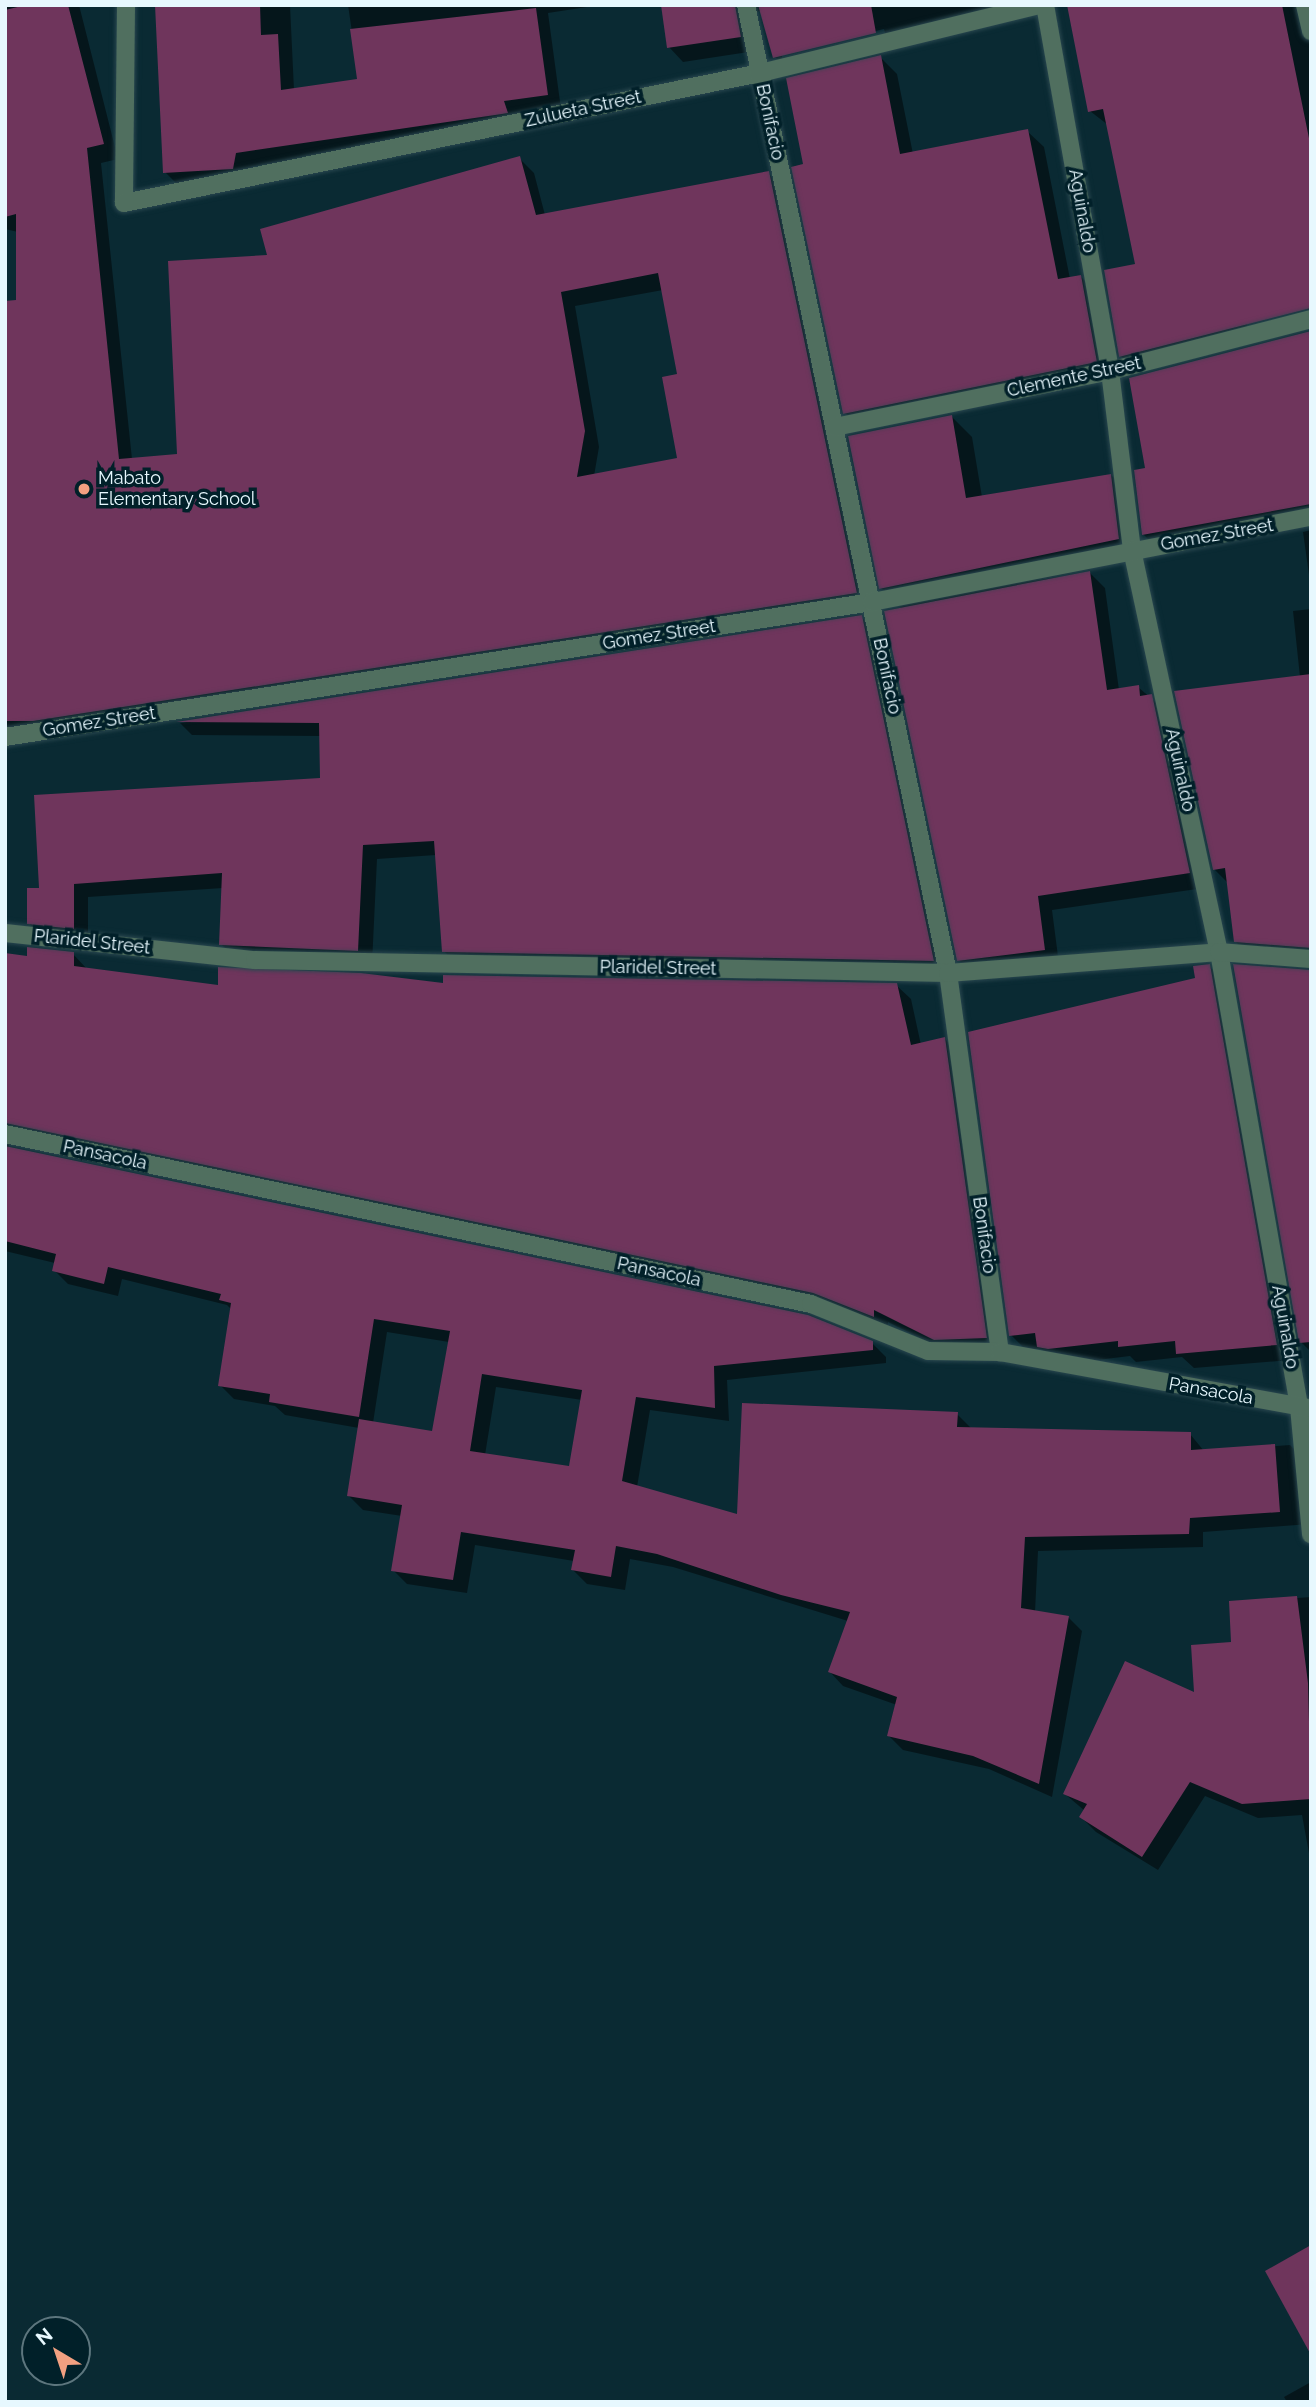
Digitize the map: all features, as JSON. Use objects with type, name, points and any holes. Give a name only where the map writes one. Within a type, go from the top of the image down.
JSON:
[{"type":"street","name":"Zulueta Street","points":[[126,5],[124,203],[760,73],[1043,5]]},
{"type":"street","name":"Bonifacio","points":[[746,5],[948,973],[999,1352]]},
{"type":"street","name":"Aguinaldo","points":[[1043,5],[1110,371],[1132,550],[1219,952],[1305,1408],[1311,1534]]},
{"type":"street","points":[[1305,5],[1311,31]]},
{"type":"street","name":"Clemente Street","points":[[835,427],[1110,371],[1311,319]]},
{"type":"street","name":"Gomez Street","points":[[5,737],[872,602],[1311,517]]},
{"type":"street","name":"Plaridel Street","points":[[5,933],[255,960],[948,973],[1219,952],[1311,959]]},
{"type":"street","name":"Pansacola","points":[[5,1134],[811,1304],[928,1351],[999,1352],[1305,1408]]},
{"type":"building","points":[[26,5],[68,5],[104,144],[87,148],[119,459],[177,454],[168,261],[267,255],[260,229],[520,156],[536,215],[769,171],[857,593],[33,721],[5,721],[5,301],[16,300],[16,214],[5,217],[5,10]],"holes":[[[658,273],[677,374],[662,377],[677,458],[577,477],[585,431],[561,292]]]},
{"type":"building","points":[[155,5],[260,5],[261,35],[278,34],[281,90],[357,79],[350,29],[536,8],[548,95],[504,101],[508,113],[236,153],[233,169],[163,173]]},
{"type":"building","points":[[661,5],[735,5],[741,37],[667,48]]},
{"type":"building","points":[[758,5],[871,5],[876,33],[773,58]]},
{"type":"building","points":[[1067,5],[1282,5],[1311,148],[1311,308],[1119,357],[1104,270],[1135,264],[1103,109],[1088,112]]},
{"type":"building","points":[[881,55],[900,154],[1028,129],[1058,279],[1081,275],[1097,362],[843,414],[791,167],[803,164],[786,78]]},
{"type":"building","points":[[1311,331],[1311,504],[1142,535],[1134,470],[1145,468],[1129,378]]},
{"type":"building","points":[[952,415],[966,498],[1111,474],[1119,539],[879,589],[848,436]]},
{"type":"building","points":[[1090,571],[1107,690],[1139,685],[1140,696],[1152,694],[1190,873],[1038,896],[1045,950],[957,961],[884,611]]},
{"type":"building","points":[[862,615],[934,961],[442,952],[434,841],[363,845],[358,951],[219,945],[222,873],[74,884],[74,929],[27,924],[27,888],[39,888],[34,795],[320,778],[319,723],[176,722]]},
{"type":"building","points":[[1311,674],[1311,948],[1234,942],[1225,868],[1213,870],[1174,691]]},
{"type":"building","points":[[27,947],[74,952],[74,966],[218,985],[218,967],[361,973],[443,983],[443,975],[897,983],[911,1045],[945,1037],[987,1338],[934,1340],[874,1310],[874,1317],[813,1293],[5,1123],[5,953],[27,956]]},
{"type":"building","points":[[1210,964],[1277,1345],[1176,1354],[1175,1341],[1118,1347],[1118,1341],[1048,1349],[1037,1347],[1035,1333],[1009,1336],[968,1032],[1195,978],[1193,966]]},
{"type":"building","points":[[1233,964],[1311,970],[1311,1342],[1299,1343]]},
{"type":"building","points":[[5,1146],[808,1315],[873,1341],[873,1350],[714,1366],[715,1408],[636,1397],[622,1481],[737,1514],[742,1403],[958,1412],[957,1427],[1191,1432],[1191,1450],[1275,1444],[1280,1512],[1190,1518],[1189,1534],[1025,1537],[1021,1608],[1069,1616],[1039,1784],[973,1756],[887,1736],[897,1697],[828,1672],[850,1612],[781,1595],[657,1554],[616,1546],[611,1577],[571,1570],[575,1550],[461,1532],[453,1580],[391,1571],[402,1505],[347,1496],[359,1419],[432,1431],[450,1331],[374,1319],[359,1417],[269,1402],[270,1394],[218,1386],[231,1303],[219,1300],[221,1294],[108,1267],[104,1284],[52,1271],[56,1254],[5,1241]],"holes":[[[482,1374],[582,1390],[569,1466],[470,1451]]]},
{"type":"building","points":[[1297,1596],[1308,1683],[1311,1799],[1242,1804],[1190,1782],[1142,1857],[1079,1817],[1087,1804],[1063,1794],[1125,1661],[1194,1692],[1191,1645],[1231,1642],[1229,1601]]},
{"type":"building","points":[[1311,2245],[1311,2355],[1265,2271]]},
{"type":"place","name":"Mabato Elementary School","points":[[84,489]]}]
